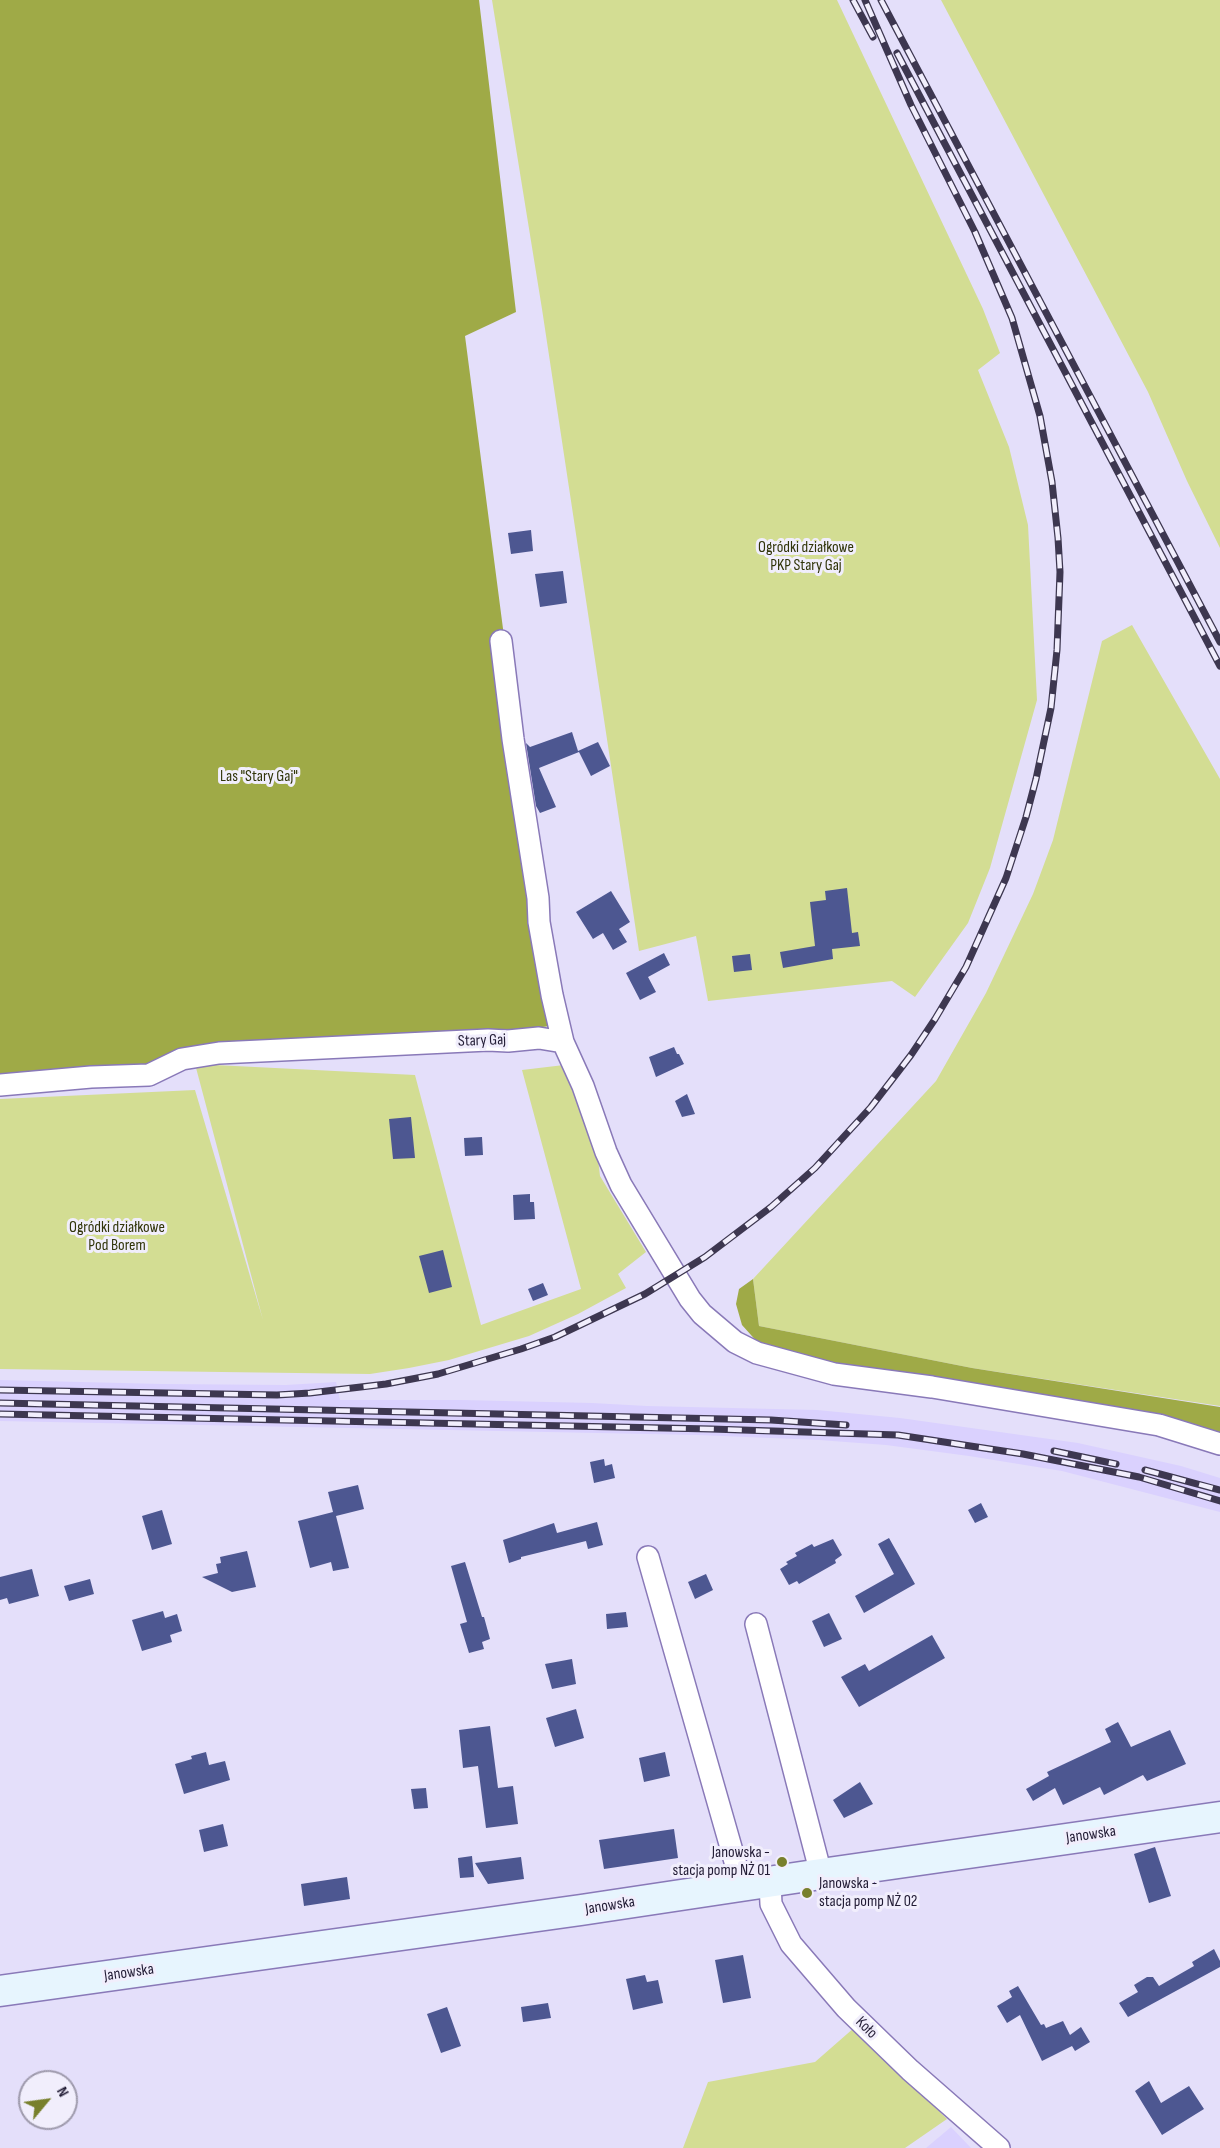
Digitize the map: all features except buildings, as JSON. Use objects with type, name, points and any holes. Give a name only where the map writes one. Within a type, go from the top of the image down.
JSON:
[{"type":"street","points":[[501,641],[513,739],[538,898],[539,922],[563,1042],[583,1086],[606,1152],[621,1185],[690,1299],[715,1327],[735,1342],[777,1360],[834,1374],[932,1387],[1159,1425],[1220,1444]]},
{"type":"street","name":"Stary Gaj","points":[[0,1085],[91,1077],[149,1075],[182,1059],[219,1053],[539,1038],[563,1042]]},
{"type":"street","name":"Koło","points":[[648,1557],[756,1884],[771,1904],[791,1944],[832,1992],[895,2056],[999,2148]]},
{"type":"street","points":[[756,1624],[821,1874]]},
{"type":"street","name":"Janowska","points":[[0,1991],[558,1914],[1220,1817]]},
{"type":"shaded area","points":[[0,1380],[286,1385],[336,1382],[340,1400],[461,1400],[817,1410],[900,1418],[1078,1443],[1181,1466],[1220,1478],[1220,1512],[1062,1471],[886,1445],[819,1440],[698,1435],[0,1421]]},
{"type":"shaded area","points":[[951,2127],[971,2148],[926,2148]]},
{"type":"green space","name":"Las \"Stary Gaj\"","points":[[0,0],[479,0],[516,312],[465,336],[512,698],[550,1026],[491,1034],[0,1079]]},
{"type":"green space","name":"Ogródki działkowe PKP Stary Gaj","points":[[492,0],[837,0],[983,309],[1000,353],[978,370],[1009,447],[1028,525],[1037,700],[990,868],[968,923],[915,997],[892,981],[708,1001],[696,936],[639,951],[542,309]]},
{"type":"green space","points":[[941,0],[1220,0],[1220,548],[1187,481],[1148,392]]},
{"type":"green space","points":[[1132,625],[1220,779],[1220,1406],[972,1368],[759,1326],[753,1279],[936,1081],[986,993],[1033,894],[1053,840],[1102,641]]},
{"type":"green space","name":"Ogródki działkowe Pod Borem","points":[[195,1064],[415,1075],[481,1325],[581,1289],[522,1070],[564,1065],[586,1119],[598,1159],[600,1176],[646,1252],[618,1274],[626,1288],[578,1314],[529,1336],[449,1360],[409,1368],[370,1374],[0,1369],[0,1099],[195,1090],[263,1320]]},
{"type":"green space","points":[[753,1279],[759,1326],[972,1368],[1220,1407],[1220,1432],[1164,1420],[830,1366],[760,1345],[742,1325],[736,1304],[739,1289]]},
{"type":"green space","points":[[855,2027],[947,2119],[905,2148],[683,2148],[708,2082],[815,2062]]},
{"type":"railway","points":[[853,0],[873,37]]},
{"type":"railway","points":[[0,1390],[277,1395],[310,1393],[386,1384],[438,1374],[555,1337],[645,1294],[705,1257],[771,1207],[815,1168],[871,1107],[935,1019],[966,967],[1006,878],[1036,779],[1051,708],[1057,650],[1060,572],[1058,538],[1052,482],[1040,416],[1012,318],[975,232],[911,105],[865,0]]},
{"type":"railway","points":[[881,0],[1220,642]]},
{"type":"railway","points":[[897,53],[1220,666]]},
{"type":"railway","points":[[0,1403],[771,1420],[846,1425]]},
{"type":"railway","points":[[0,1414],[898,1435],[1023,1454],[1139,1477],[1220,1501]]},
{"type":"railway","points":[[1054,1451],[1116,1464]]},
{"type":"railway","points":[[1145,1470],[1220,1490]]},
{"type":"place","name":"Janowska - stacja pomp NŻ 01","points":[[782,1862]]},
{"type":"place","name":"Janowska - stacja pomp NŻ 02","points":[[807,1893]]}]
